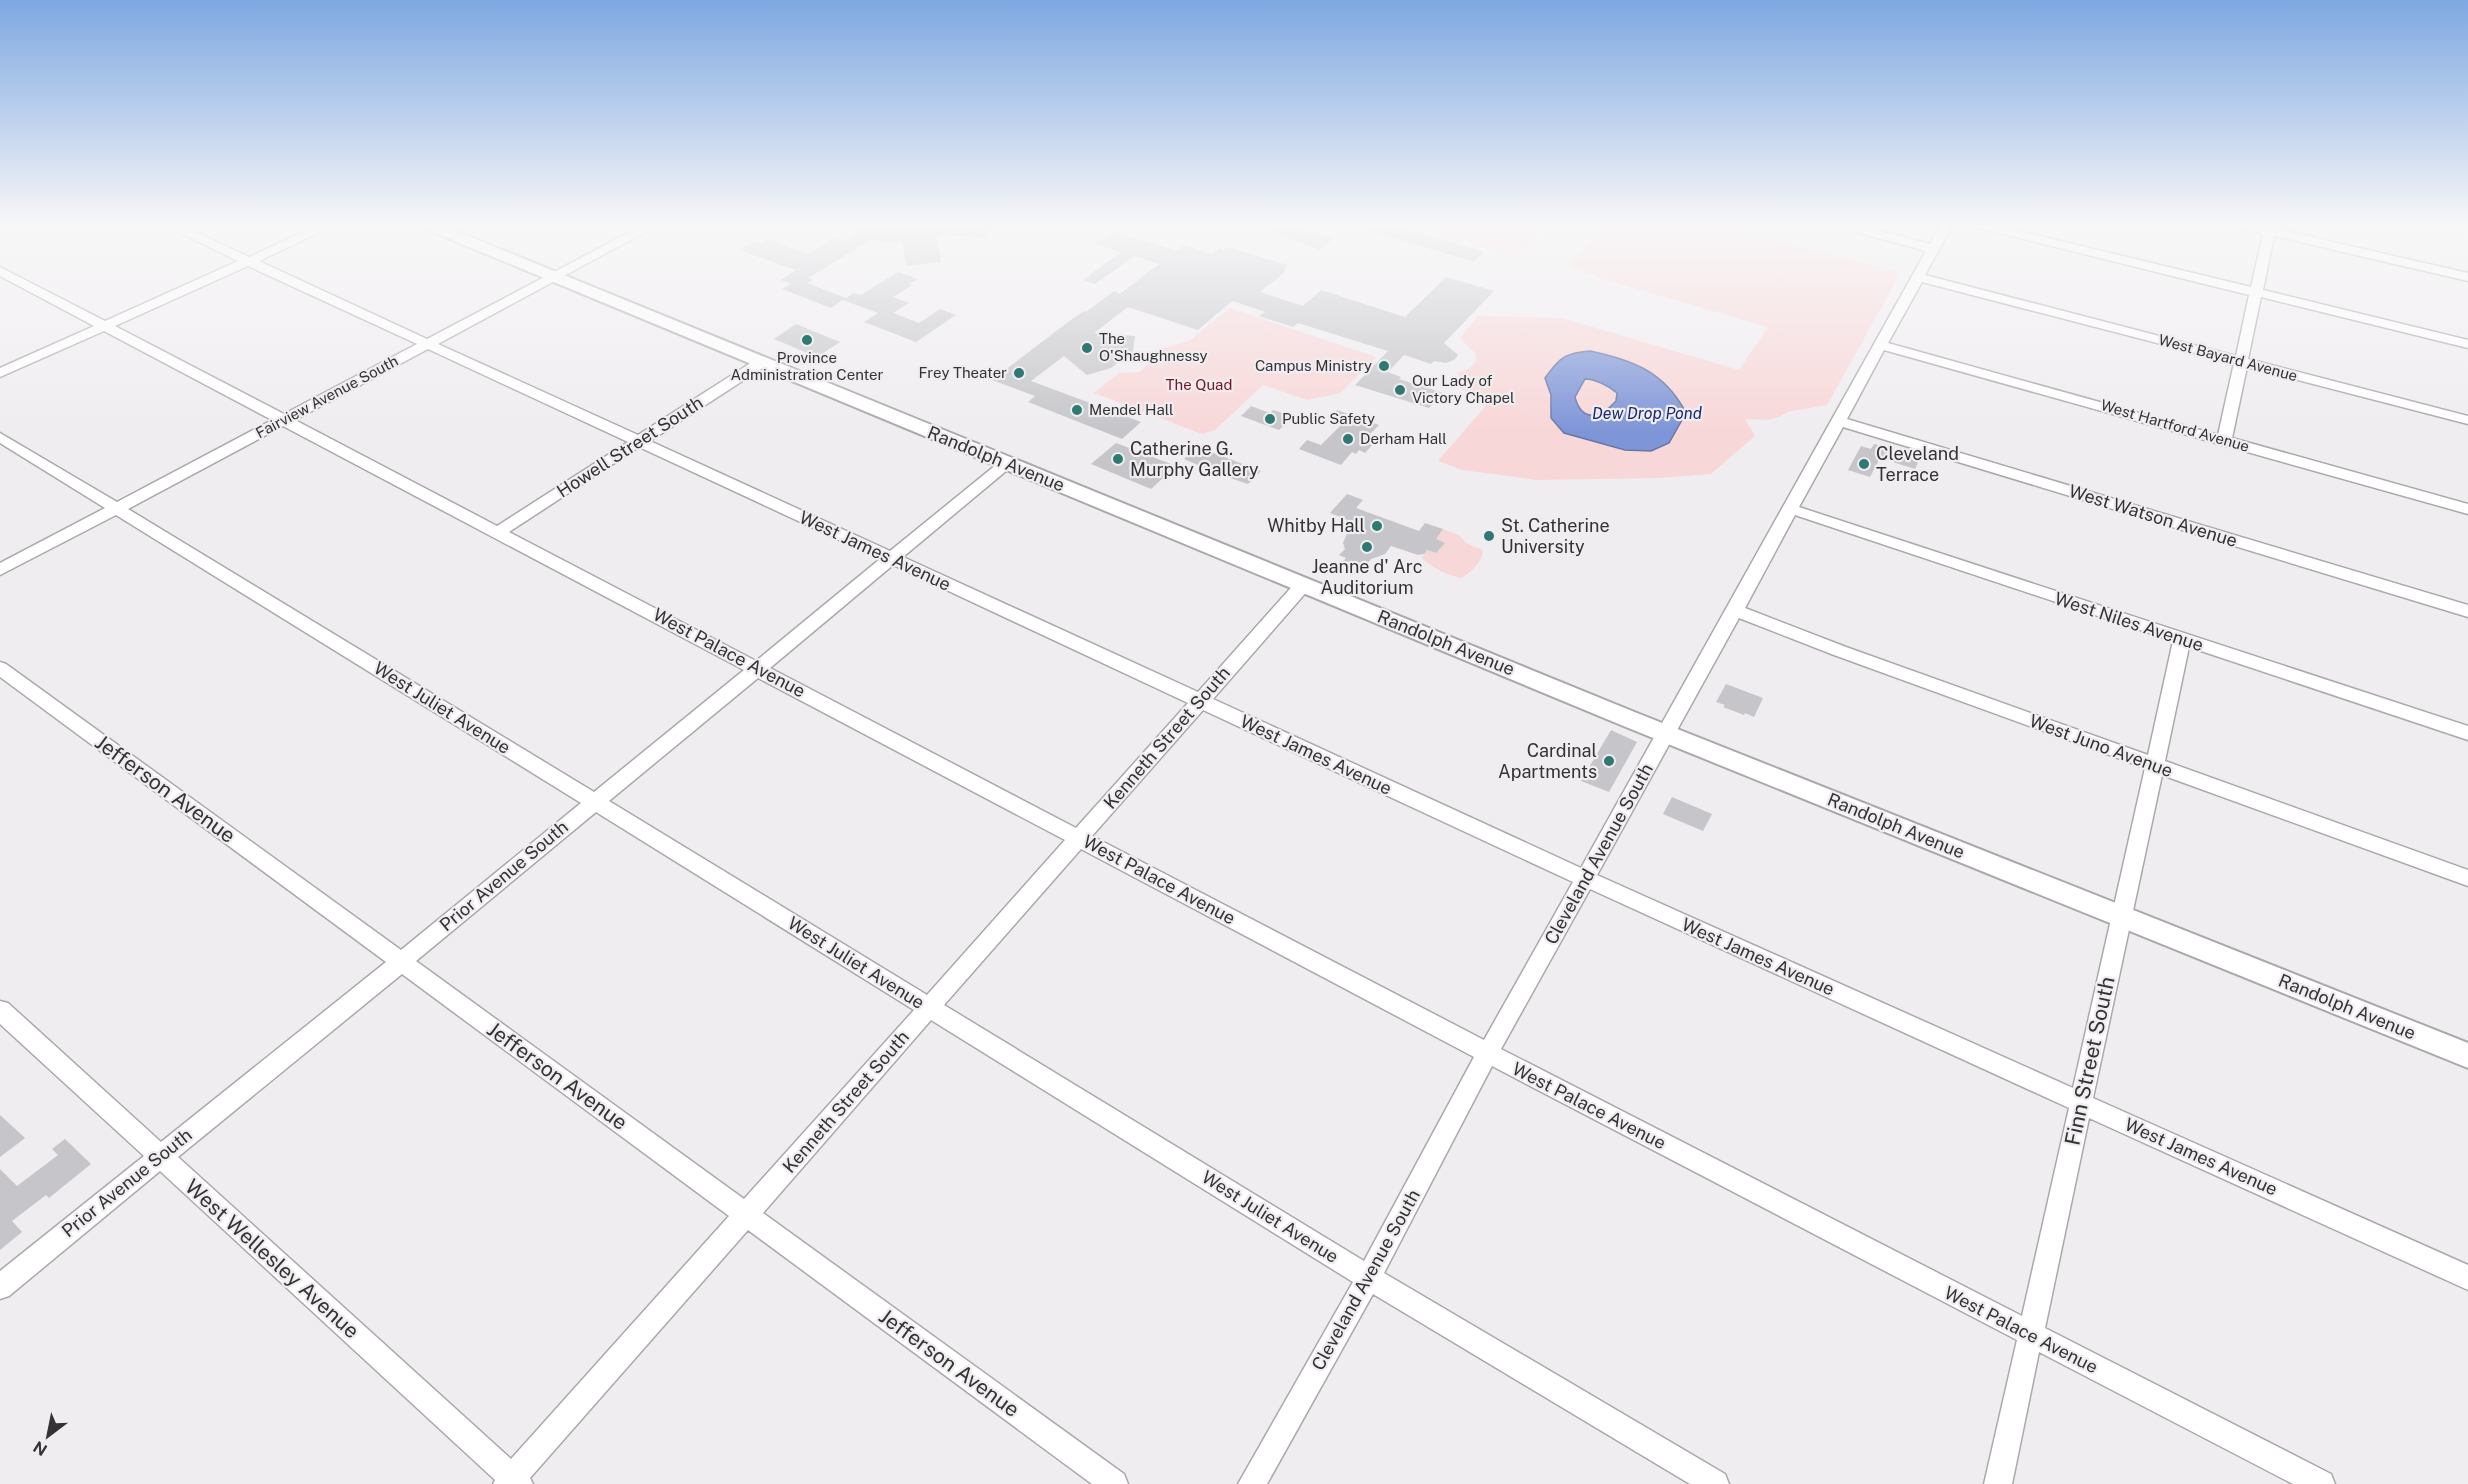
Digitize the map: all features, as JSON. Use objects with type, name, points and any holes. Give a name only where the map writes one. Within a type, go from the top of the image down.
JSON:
[{"type":"main road","name":"Randolph Avenue","points":[[593,293],[1666,733],[2468,1056]]},
{"type":"street","name":"West Palace Avenue","points":[[42,293],[1488,1053],[2321,1484]]},
{"type":"street","points":[[0,373],[178,293]]},
{"type":"street","name":"West James Avenue","points":[[317,293],[1585,878],[2468,1278]]},
{"type":"street","name":"Fairview Avenue South","points":[[0,570],[523,293]]},
{"type":"street","name":"Cleveland Avenue South","points":[[1252,1484],[1909,293]]},
{"type":"street","name":"West Bayard Avenue","points":[[1980,293],[2468,420]]},
{"type":"street","points":[[2224,440],[2256,293]]},
{"type":"street","points":[[2261,293],[2468,344]]},
{"type":"street","name":"West Hartford Avenue","points":[[1881,345],[2468,509]]},
{"type":"street","name":"Howell Street South","points":[[498,532],[762,363]]},
{"type":"street","name":"West Watson Avenue","points":[[1839,421],[2468,611]]},
{"type":"street","name":"West Juliet Avenue","points":[[0,437],[1368,1277],[1715,1484]]},
{"type":"street","name":"Prior Avenue South","points":[[0,1287],[401,962],[1007,463]]},
{"type":"street","name":"West Niles Avenue","points":[[1791,509],[2468,733]]},
{"type":"street","name":"Kenneth Street South","points":[[513,1482],[1303,585]]},
{"type":"street","name":"West Juno Avenue","points":[[1735,610],[2154,766],[2468,878]]},
{"type":"street","name":"Finn Street South","points":[[1998,1484],[2182,639]]},
{"type":"street","name":"Jefferson Avenue","points":[[0,668],[1114,1484]]},
{"type":"street","name":"West Wellesley Avenue","points":[[0,1010],[513,1482]]},
{"type":"green space","points":[[1652,293],[1889,293],[1827,405],[1787,412],[1772,419],[1745,419],[1755,436],[1711,474],[1660,478],[1537,480],[1462,470],[1438,461],[1485,407],[1481,399],[1459,388],[1458,373],[1470,368],[1476,361],[1475,353],[1460,338],[1478,316],[1562,318],[1739,370],[1768,327]]},
{"type":"green space","name":"The Quad","points":[[1230,308],[1376,357],[1341,393],[1307,400],[1263,385],[1215,430],[1202,434],[1094,393],[1119,373],[1139,372],[1153,360],[1147,353],[1189,341]]},
{"type":"green space","points":[[1443,529],[1459,535],[1466,543],[1483,550],[1479,562],[1462,578],[1440,571],[1422,558],[1427,550],[1436,553],[1444,543],[1436,539]]},
{"type":"water","name":"Dew Drop Pond","points":[[1590,351],[1634,364],[1658,378],[1668,387],[1686,413],[1669,443],[1651,451],[1625,450],[1564,433],[1551,418],[1551,395],[1545,378],[1564,357]],"holes":[[[1585,379],[1602,383],[1617,393],[1616,401],[1611,407],[1599,414],[1587,414],[1582,411],[1575,397]]]},
{"type":"building","points":[[793,293],[834,293],[846,298],[854,293],[899,293],[893,297],[909,303],[893,313],[919,323],[940,309],[956,315],[916,342],[864,322],[878,313],[843,300],[831,308]]},
{"type":"building","points":[[1111,293],[1264,293],[1303,306],[1317,293],[1331,293],[1405,317],[1429,293],[1492,293],[1444,343],[1458,355],[1454,360],[1446,363],[1434,361],[1431,364],[1404,355],[1388,372],[1401,377],[1399,379],[1443,393],[1429,408],[1355,385],[1388,351],[1298,323],[1293,327],[1259,316],[1265,312],[1232,301],[1198,330],[1128,307],[1094,333],[1135,336],[1133,351],[1111,368],[1087,375],[1064,356],[1031,381],[1141,422],[1122,439],[1028,402],[1035,396],[992,380],[1084,311],[1086,312]]},
{"type":"building","name":"Province Administration Center","points":[[796,324],[840,342],[817,357],[774,339]]},
{"type":"building","name":"Public Safety","points":[[1251,406],[1270,413],[1273,410],[1293,416],[1279,430],[1241,416]]},
{"type":"building","name":"Derham Hall","points":[[1337,410],[1379,425],[1368,436],[1371,437],[1368,441],[1374,443],[1365,453],[1359,450],[1356,454],[1352,452],[1341,465],[1299,449],[1307,440],[1321,445],[1342,424],[1329,419]]},
{"type":"building","points":[[1116,443],[1176,466],[1151,489],[1091,464]]},
{"type":"building","name":"Cleveland Terrace","points":[[1874,444],[1920,458],[1915,469],[1880,458],[1870,477],[1848,470],[1861,446],[1871,449]]},
{"type":"building","points":[[1197,447],[1261,471],[1248,484],[1221,475],[1184,459]]},
{"type":"building","name":"Whitby Hall","points":[[1347,494],[1363,500],[1356,508],[1419,531],[1425,523],[1443,529],[1436,539],[1445,543],[1436,553],[1427,550],[1424,554],[1418,555],[1391,546],[1385,554],[1371,559],[1365,566],[1359,563],[1356,566],[1343,561],[1346,558],[1339,555],[1345,549],[1343,543],[1349,529],[1347,529],[1353,522],[1330,513]]},
{"type":"building","points":[[1726,684],[1763,698],[1754,717],[1723,707],[1725,705],[1716,702]]},
{"type":"building","name":"Cardinal Apartments","points":[[1611,730],[1637,742],[1609,792],[1581,781]]},
{"type":"building","points":[[1672,797],[1712,814],[1703,831],[1663,814]]},
{"type":"building","points":[[0,1115],[25,1138],[0,1157]]},
{"type":"building","points":[[65,1139],[91,1164],[49,1198],[46,1195],[12,1221],[22,1232],[0,1250],[0,1169],[17,1186],[58,1155],[52,1149]]},
{"type":"place","name":"Province Administration Center","points":[[807,340]]},
{"type":"place","name":"The O'Shaughnessy","points":[[1087,348]]},
{"type":"place","name":"Campus Ministry","points":[[1384,366]]},
{"type":"place","name":"Frey Theater","points":[[1019,373]]},
{"type":"place","name":"Our Lady of Victory Chapel","points":[[1400,390]]},
{"type":"place","name":"Mendel Hall","points":[[1077,410]]},
{"type":"place","name":"Public Safety","points":[[1270,419]]},
{"type":"place","name":"Derham Hall","points":[[1348,439]]},
{"type":"place","name":"Catherine G. Murphy Gallery","points":[[1118,459]]},
{"type":"place","name":"Cleveland Terrace","points":[[1864,464]]},
{"type":"place","name":"Whitby Hall","points":[[1377,526]]},
{"type":"place","name":"St. Catherine University","points":[[1489,536]]},
{"type":"place","name":"Jeanne d' Arc Auditorium","points":[[1367,547]]},
{"type":"place","name":"Cardinal Apartments","points":[[1609,761]]}]
